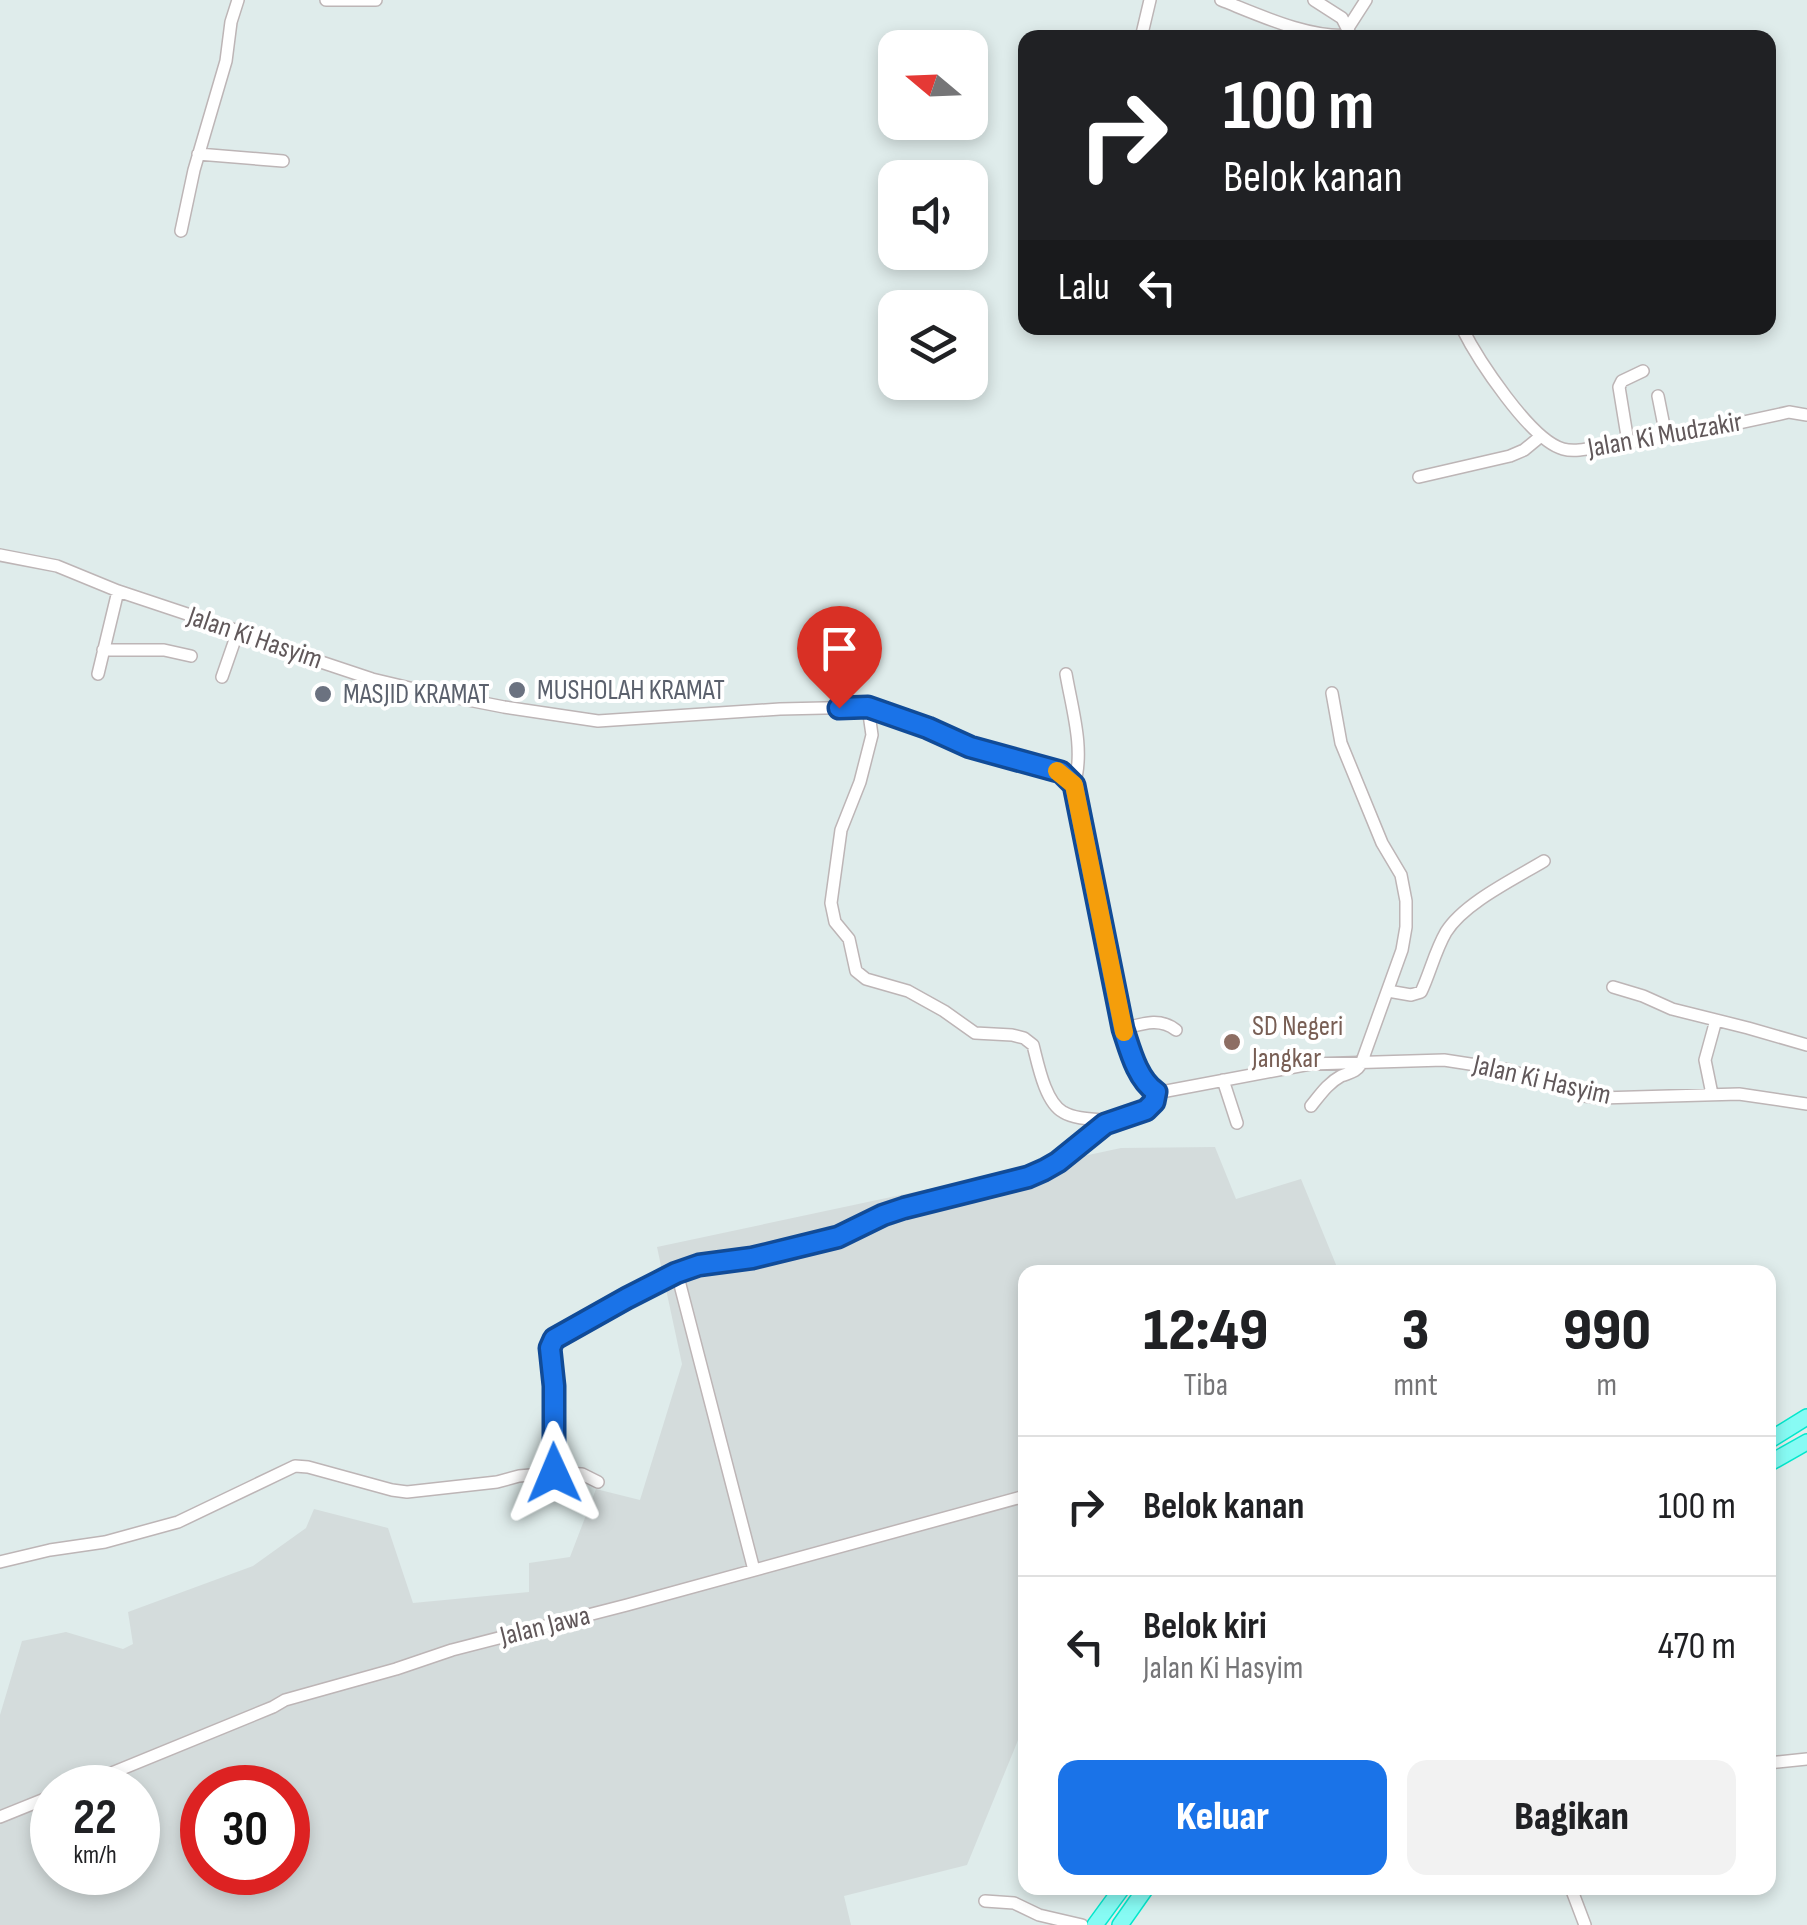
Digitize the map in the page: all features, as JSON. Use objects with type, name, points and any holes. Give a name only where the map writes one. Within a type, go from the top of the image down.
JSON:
[{"type":"highway","points":[[1776,1436],[1802,1420]]},
{"type":"highway","points":[[1776,1459],[1807,1442]]},
{"type":"highway","points":[[1096,1925],[1117,1895]]},
{"type":"highway","points":[[1120,1925],[1141,1895]]},
{"type":"street","points":[[181,230],[198,154],[226,62],[238,0]]},
{"type":"street","points":[[326,0],[376,0]]},
{"type":"street","points":[[1143,30],[1150,0]]},
{"type":"street","points":[[1221,0],[1307,30]]},
{"type":"street","points":[[1314,0],[1342,18],[1349,30]]},
{"type":"street","points":[[1353,30],[1366,0]]},
{"type":"street","points":[[198,154],[284,160]]},
{"type":"street","points":[[1419,477],[1510,456],[1541,436],[1492,380],[1466,335]]},
{"type":"street","points":[[1628,442],[1620,387],[1643,371]]},
{"type":"street","points":[[1658,396],[1666,436]]},
{"type":"street","points":[[1788,412],[1807,406]]},
{"type":"street","name":"Jalan Ki Mudzakir","points":[[1541,436],[1570,450],[1788,412],[1807,415]]},
{"type":"street","name":"Jalan Ki Hasyim","points":[[0,555],[58,566],[118,591],[372,678],[477,702],[598,721],[868,707],[970,747],[1061,772],[1074,785]]},
{"type":"street","points":[[98,674],[118,591]]},
{"type":"street","points":[[222,677],[238,631]]},
{"type":"street","points":[[102,650],[164,650],[191,656]]},
{"type":"street","points":[[554,1473],[551,1342],[627,1298],[699,1265],[752,1258],[838,1237],[904,1208],[1028,1177],[1058,1162],[1112,1121],[1146,1110],[1154,1102],[1156,1092],[1146,1084],[1123,1029],[1074,785],[1077,746],[1066,674]]},
{"type":"street","points":[[1311,1106],[1328,1086],[1355,1072],[1361,1064],[1405,938],[1407,914],[1401,874],[1382,842],[1341,743],[1332,693]]},
{"type":"street","points":[[868,707],[872,735],[842,830],[831,903],[835,922],[849,939],[856,971],[866,980],[908,991],[975,1032],[1029,1040],[1045,1088],[1059,1110],[1112,1121]]},
{"type":"street","points":[[1388,991],[1412,995],[1421,992],[1453,923],[1496,890],[1544,862]]},
{"type":"street","points":[[1612,987],[1643,996],[1660,1006],[1807,1045]]},
{"type":"street","points":[[1712,1094],[1704,1068],[1716,1020]]},
{"type":"street","points":[[1123,1029],[1158,1022],[1176,1030]]},
{"type":"street","name":"Jalan Ki Hasyim","points":[[1156,1092],[1310,1064],[1444,1060],[1510,1070],[1600,1098],[1754,1095],[1807,1104]]},
{"type":"street","points":[[1224,1080],[1237,1123]]},
{"type":"street","points":[[676,1273],[754,1570]]},
{"type":"street","points":[[1802,1420],[1807,1442]]},
{"type":"street","points":[[0,1562],[105,1542],[178,1522],[295,1466],[407,1492],[554,1473],[582,1474],[598,1482]]},
{"type":"street","name":"Jalan Jawa","points":[[131,1765],[284,1700],[452,1650],[1018,1498]]},
{"type":"street","points":[[1776,1762],[1807,1759]]},
{"type":"street","points":[[0,1817],[30,1805]]},
{"type":"street","points":[[1573,1895],[1584,1925]]},
{"type":"street","points":[[985,1901],[1014,1903],[1039,1915],[1082,1925]]},
{"type":"shaded area","points":[[1215,1147],[1236,1199],[1301,1179],[1336,1265],[1018,1265],[1018,1740],[967,1865],[844,1896],[851,1925],[0,1925],[0,1715],[22,1641],[66,1632],[123,1649],[133,1644],[128,1612],[253,1566],[306,1528],[314,1509],[388,1528],[413,1603],[529,1592],[529,1563],[570,1557],[596,1489],[640,1500],[682,1364],[657,1247],[1121,1148]]},
{"type":"slow traffic","points":[[1057,771],[1074,785],[1124,1032]]},
{"type":"place","name":"MUSHOLAH KRAMAT","points":[[517,690]]},
{"type":"place","name":"MASJID KRAMAT","points":[[323,694]]},
{"type":"place","name":"SD Negeri Jangkar","points":[[1232,1042]]},
{"type":"route","points":[[554,1473],[550,1348],[554,1339],[627,1298],[699,1265],[752,1258],[838,1237],[883,1215],[926,1201],[1028,1177],[1058,1162],[1105,1124],[1146,1110],[1154,1102],[1156,1092],[1146,1084],[1123,1029],[1074,785],[1061,772],[970,747],[868,707],[839,708]]}]
